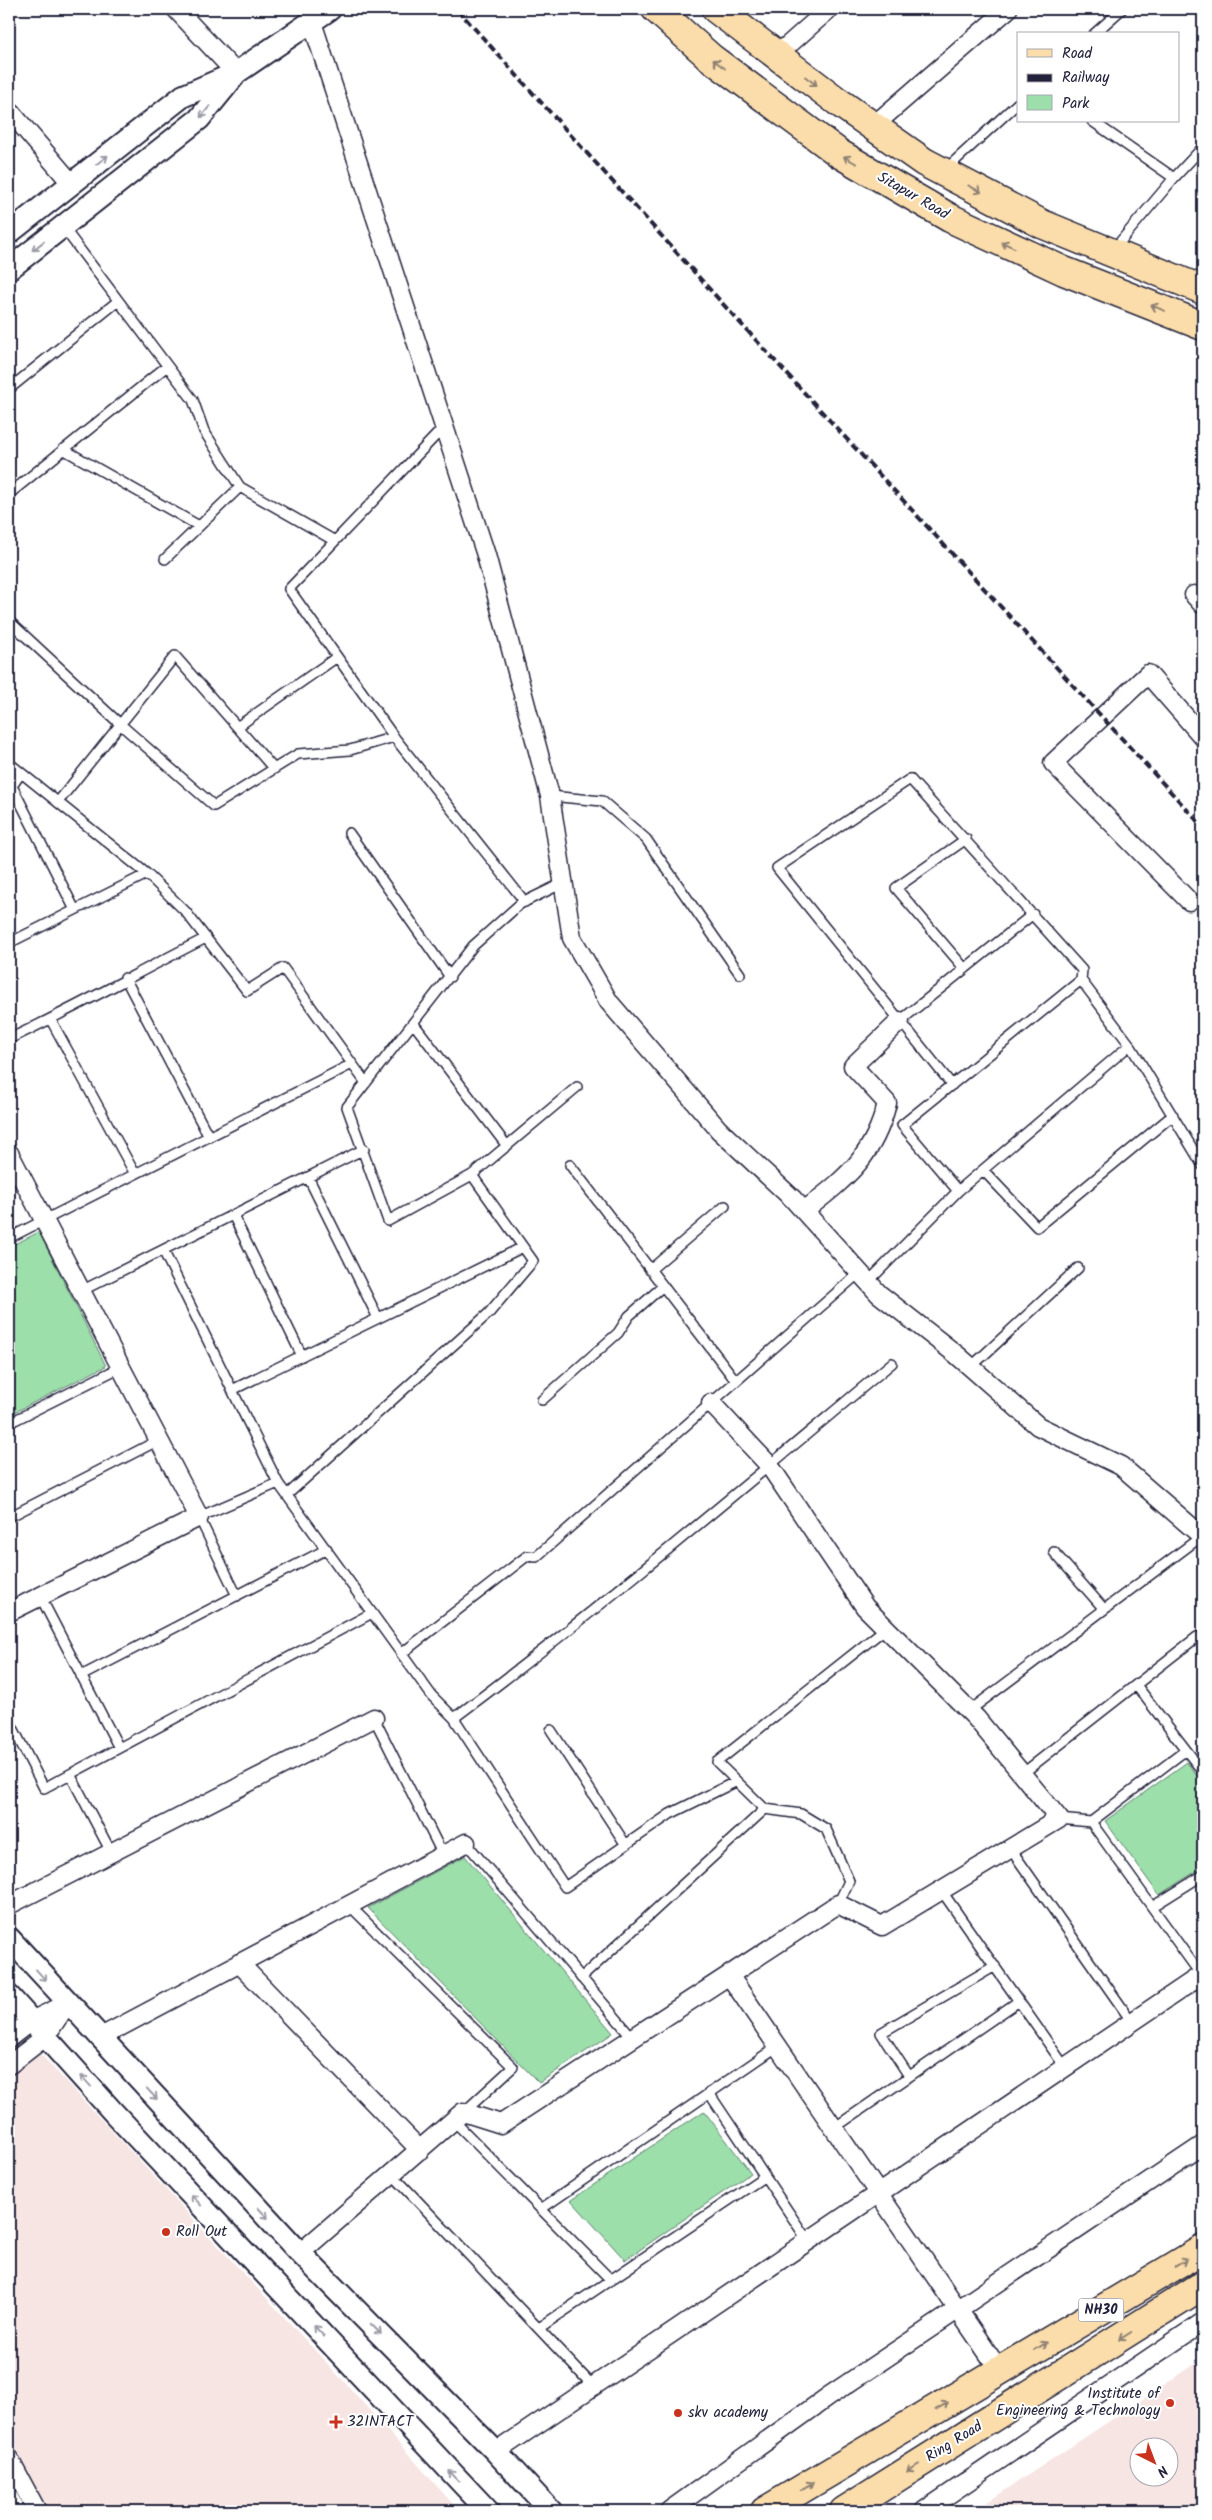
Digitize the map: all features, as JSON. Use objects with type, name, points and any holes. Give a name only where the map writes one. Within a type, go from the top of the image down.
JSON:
[{"type":"main road","name":"Sitapur Road","points":[[656,9],[711,58],[840,154],[950,218],[1064,271],[1203,326]]},
{"type":"main road","points":[[716,9],[924,162],[1042,224],[1202,288]]},
{"type":"main road","name":"NH30","points":[[765,2511],[1203,2250]]},
{"type":"main road","name":"NH30","points":[[1166,2310],[1203,2285]]},
{"type":"main road","name":"Ring Road","points":[[844,2511],[1166,2310]]},
{"type":"street","points":[[176,9],[236,73]]},
{"type":"street","points":[[9,233],[183,96],[236,73],[330,9]]},
{"type":"street","points":[[777,55],[829,9]]},
{"type":"street","points":[[873,126],[1008,9]]},
{"type":"street","points":[[312,22],[486,555],[550,796],[572,938],[609,1002],[719,1130],[804,1211],[878,1294],[971,1367],[1038,1426],[1121,1466],[1203,1536]]},
{"type":"street","points":[[9,269],[199,119],[236,73]]},
{"type":"street","points":[[9,110],[72,184]]},
{"type":"street","points":[[1189,901],[1053,763],[1148,674],[1203,737]]},
{"type":"street","points":[[804,1211],[834,1188],[865,1157],[881,1128],[887,1103],[853,1066],[900,1021]]},
{"type":"street","points":[[9,1153],[199,1517],[9,1612]]},
{"type":"street","points":[[300,2253],[459,2116],[500,2124],[838,1904],[882,1926],[1059,1819],[969,1711],[866,1607],[769,1465],[711,1403]]},
{"type":"street","points":[[9,1905],[374,1718]]},
{"type":"street","points":[[99,2038],[466,1843]]},
{"type":"street","points":[[9,1938],[67,2004],[300,2253],[496,2452],[550,2511]]},
{"type":"street","points":[[239,1963],[420,2150]]},
{"type":"street","points":[[496,2452],[1202,1974]]},
{"type":"street","points":[[729,1975],[1000,2372]]},
{"type":"street","points":[[9,1996],[45,2037],[488,2511]]},
{"type":"street","points":[[9,2038],[31,2021],[67,2004]]},
{"type":"street","points":[[9,2065],[45,2037],[67,2004]]},
{"type":"street","points":[[669,2511],[829,2396],[1203,2145]]},
{"type":"street","points":[[1166,2310],[1203,2302]]},
{"type":"street","points":[[924,2511],[1203,2322]]},
{"type":"street","points":[[9,2459],[37,2511]]},
{"type":"street","points":[[9,2498],[16,2511]]},
{"type":"lane","points":[[1096,32],[1122,9]]},
{"type":"lane","points":[[943,172],[1017,104]]},
{"type":"lane","points":[[1093,122],[1174,178]]},
{"type":"lane","points":[[1111,252],[1203,147]]},
{"type":"lane","points":[[63,227],[193,400],[204,431],[240,487],[335,541]]},
{"type":"lane","points":[[9,389],[118,302]]},
{"type":"lane","points":[[9,494],[62,449],[167,366]]},
{"type":"lane","points":[[444,427],[289,589],[394,737],[525,902]]},
{"type":"lane","points":[[62,449],[200,526]]},
{"type":"lane","points":[[165,559],[240,487]]},
{"type":"lane","points":[[9,621],[120,724],[214,806],[298,754],[350,750],[394,737]]},
{"type":"lane","points":[[58,802],[175,656],[274,768]]},
{"type":"lane","points":[[237,727],[337,657]]},
{"type":"lane","points":[[9,763],[147,874],[185,911],[247,991],[283,968],[366,1083]]},
{"type":"lane","points":[[21,773],[12,786],[75,910]]},
{"type":"lane","points":[[952,1085],[778,868],[910,779],[1082,970],[1081,980],[1130,1045],[1203,1166]]},
{"type":"lane","points":[[550,796],[602,801],[646,839],[740,974]]},
{"type":"lane","points":[[349,833],[450,977]]},
{"type":"lane","points":[[965,969],[896,888],[966,839]]},
{"type":"lane","points":[[9,944],[147,874]]},
{"type":"lane","points":[[564,883],[525,902],[473,946],[414,1024],[347,1107],[388,1221],[472,1175],[577,1087]]},
{"type":"lane","points":[[900,1021],[1033,914]]},
{"type":"lane","points":[[9,1039],[50,1020],[125,978],[206,938]]},
{"type":"lane","points":[[125,978],[209,1137]]},
{"type":"lane","points":[[958,1191],[902,1125],[1081,980]]},
{"type":"lane","points":[[50,1020],[135,1174]]},
{"type":"lane","points":[[414,1024],[507,1146]]},
{"type":"lane","points":[[401,1654],[527,1556],[536,1557],[736,1381],[864,1278],[958,1191],[1130,1045]]},
{"type":"lane","points":[[9,1238],[352,1064]]},
{"type":"lane","points":[[983,1170],[1037,1227],[1173,1115]]},
{"type":"lane","points":[[81,1291],[364,1150]]},
{"type":"lane","points":[[570,1165],[736,1381]]},
{"type":"lane","points":[[288,1494],[489,1313],[533,1261],[472,1175]]},
{"type":"lane","points":[[308,1178],[378,1318]]},
{"type":"lane","points":[[650,1270],[725,1206]]},
{"type":"lane","points":[[233,1215],[302,1356]]},
{"type":"lane","points":[[232,1390],[523,1247]]},
{"type":"lane","points":[[162,1250],[278,1483],[288,1494],[432,1696],[454,1718],[565,1887],[670,1814],[735,1782]]},
{"type":"lane","points":[[971,1367],[1078,1268]]},
{"type":"lane","points":[[542,1400],[618,1333],[629,1316],[663,1286]]},
{"type":"lane","points":[[454,1718],[500,1683],[769,1465],[892,1363]]},
{"type":"lane","points":[[9,1423],[121,1367]]},
{"type":"lane","points":[[9,1517],[159,1440]]},
{"type":"lane","points":[[237,1596],[199,1517],[278,1483]]},
{"type":"lane","points":[[969,1711],[1203,1536]]},
{"type":"lane","points":[[82,1676],[327,1549]]},
{"type":"lane","points":[[1054,1552],[1104,1610]]},
{"type":"lane","points":[[40,1596],[119,1748]]},
{"type":"lane","points":[[9,1720],[44,1788],[372,1613]]},
{"type":"lane","points":[[838,1904],[849,1881],[826,1829],[801,1814],[765,1810],[735,1782],[718,1762],[733,1747],[886,1628]]},
{"type":"lane","points":[[1022,1774],[1197,1636],[1203,1639]]},
{"type":"lane","points":[[1136,1685],[1203,1772]]},
{"type":"lane","points":[[374,1718],[443,1855]]},
{"type":"lane","points":[[551,1730],[626,1845]]},
{"type":"lane","points":[[1059,1819],[1091,1822],[1186,1750]]},
{"type":"lane","points":[[70,1774],[111,1852]]},
{"type":"lane","points":[[582,1978],[765,1810]]},
{"type":"lane","points":[[1091,1822],[1202,1974]]},
{"type":"lane","points":[[466,1843],[633,2038]]},
{"type":"lane","points":[[1010,1848],[1132,2022]]},
{"type":"lane","points":[[1152,1907],[1203,1875]]},
{"type":"lane","points":[[942,1890],[1065,2067]]},
{"type":"lane","points":[[349,1905],[513,2067],[459,2116],[541,2209],[611,2280]]},
{"type":"lane","points":[[910,2076],[881,2033],[994,1966]]},
{"type":"lane","points":[[834,2128],[1019,2001]]},
{"type":"lane","points":[[541,2209],[778,2046]]},
{"type":"lane","points":[[710,2093],[808,2241]]},
{"type":"lane","points":[[392,2174],[594,2387]]},
{"type":"lane","points":[[538,2328],[765,2176]]},
{"type":"shaded area","points":[[9,2020],[348,2386],[459,2511],[9,2511]]},
{"type":"shaded area","name":"Institute of Engineering & Technology","points":[[1203,2359],[1203,2511],[974,2511]]},
{"type":"green space","points":[[39,1232],[106,1366],[9,1415],[9,1247]]},
{"type":"green space","points":[[1187,1762],[1203,1785],[1203,1867],[1159,1895],[1105,1821]]},
{"type":"green space","points":[[465,1856],[613,2033],[539,2083],[368,1908]]},
{"type":"green space","points":[[704,2111],[751,2173],[625,2260],[571,2200]]},
{"type":"railway","points":[[457,9],[732,314],[1203,827]]},
{"type":"place","name":"Roll Out","points":[[166,2232]]},
{"type":"place","name":"Institute of Engineering & Technology","points":[[1170,2403]]},
{"type":"place","name":"skv academy","points":[[678,2413]]},
{"type":"place","name":"32INTACT","points":[[336,2422]]}]
